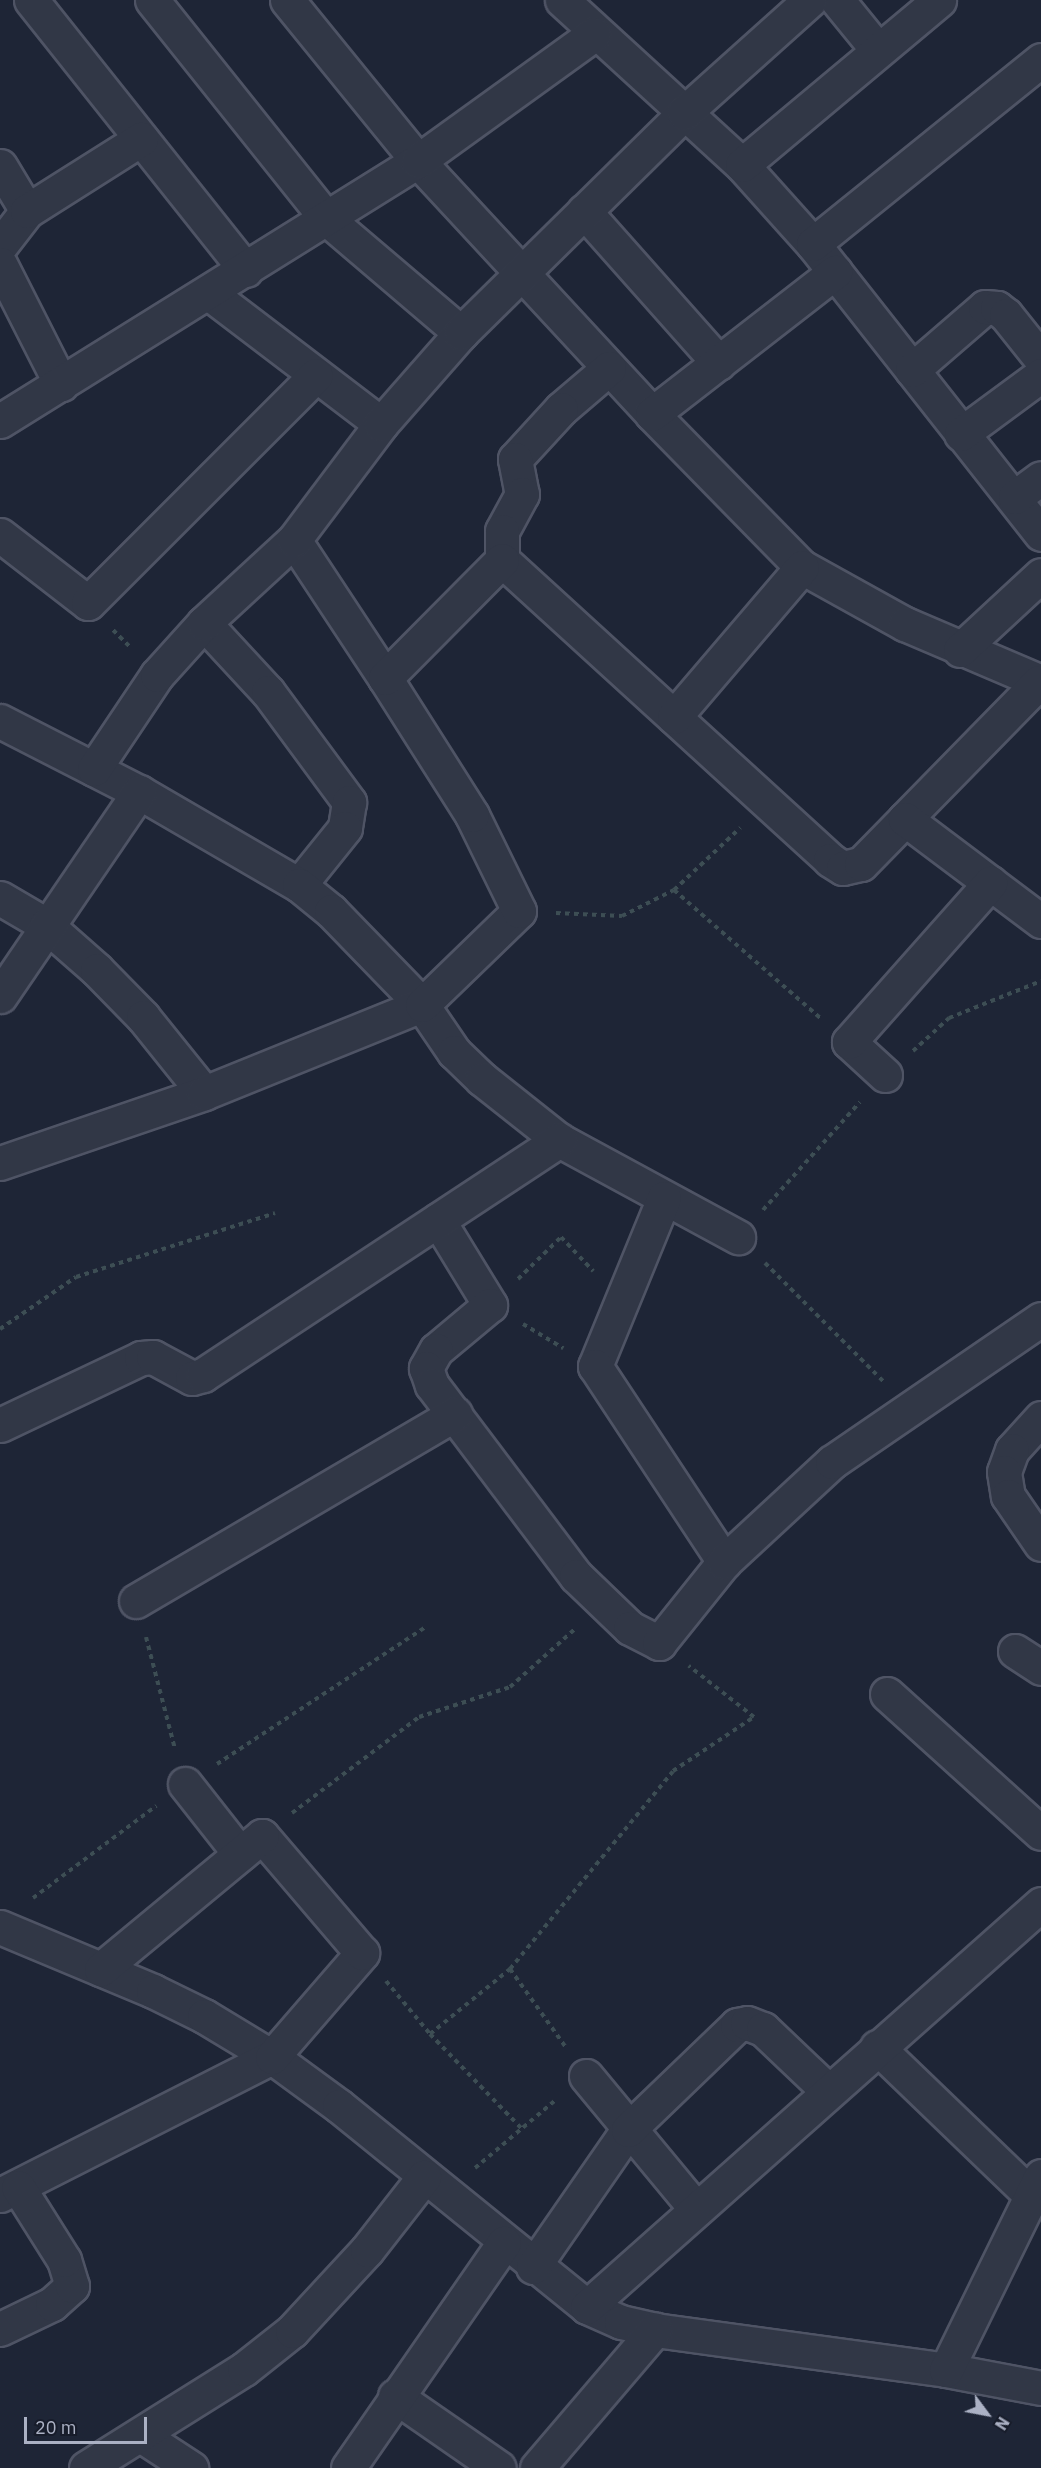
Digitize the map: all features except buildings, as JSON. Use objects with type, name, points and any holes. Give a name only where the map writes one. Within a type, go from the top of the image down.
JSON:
[{"type":"street","points":[[31,0],[246,270]]},
{"type":"street","points":[[152,0],[327,219],[461,333]]},
{"type":"street","points":[[288,0],[418,161],[652,414],[802,567],[960,650],[1040,682],[861,864],[843,868],[502,560]]},
{"type":"street","points":[[94,769],[158,675],[204,623],[294,540],[381,424],[461,333],[684,112],[810,0]]},
{"type":"street","points":[[837,0],[877,49]]},
{"type":"street","points":[[742,165],[877,49],[939,0]]},
{"type":"street","points":[[569,2],[594,34],[742,165],[813,244],[961,434],[1015,497],[1041,534]]},
{"type":"street","points":[[0,422],[418,161],[594,34]]},
{"type":"street","points":[[813,244],[1041,60]]},
{"type":"street","points":[[0,246],[27,211],[141,139]]},
{"type":"street","points":[[0,166],[27,211]]},
{"type":"street","points":[[584,211],[718,363]]},
{"type":"street","points":[[0,264],[61,384]]},
{"type":"street","points":[[652,414],[835,272]]},
{"type":"street","points":[[209,293],[381,424]]},
{"type":"street","points":[[912,370],[985,308],[997,308],[1006,315],[1041,359]]},
{"type":"street","points":[[385,678],[502,560],[502,531],[522,494],[515,459],[561,409],[609,368]]},
{"type":"street","points":[[0,535],[88,603],[316,375]]},
{"type":"street","points":[[961,434],[1041,375]]},
{"type":"street","points":[[1015,497],[1041,478]]},
{"type":"street","points":[[1,1162],[204,1093],[422,1005],[519,911],[472,815],[294,540]]},
{"type":"street","points":[[674,717],[802,567]]},
{"type":"street","points":[[960,650],[1041,575]]},
{"type":"street","points":[[204,623],[268,692],[349,802],[345,828],[299,885]]},
{"type":"street","points":[[0,721],[139,792],[299,885],[331,911],[422,1005],[454,1052],[559,1140],[738,1237]]},
{"type":"street","points":[[0,996],[46,925],[139,792]]},
{"type":"street","points":[[905,819],[1041,921]]},
{"type":"street","points":[[885,1075],[849,1042],[990,883]]},
{"type":"street","points":[[0,898],[46,925],[143,1017],[204,1093]]},
{"type":"street","points":[[0,1425],[141,1358],[153,1357],[192,1378],[203,1374],[559,1140]]},
{"type":"street","points":[[664,1198],[595,1366],[724,1562]]},
{"type":"street","points":[[438,1220],[490,1305],[436,1350],[426,1368],[432,1385],[550,1544],[603,1604],[630,1628],[659,1643],[724,1562],[832,1462],[1041,1318]]},
{"type":"street","points":[[136,1601],[455,1414]]},
{"type":"street","points":[[1041,1418],[1012,1450],[1004,1472],[1008,1496],[1041,1544]]},
{"type":"street","points":[[886,1694],[1041,1833]]},
{"type":"street","points":[[0,2329],[52,2304],[72,2286],[64,2260],[9,2191],[272,2057],[362,1953],[185,1784]]},
{"type":"street","points":[[101,1969],[251,1845]]},
{"type":"street","points":[[587,2307],[877,2047],[1036,1917]]},
{"type":"street","points":[[0,1927],[101,1969],[204,2016],[272,2057],[533,2267],[587,2307],[621,2322],[655,2330],[946,2370],[1041,2388]]},
{"type":"street","points":[[533,2267],[628,2130],[728,2032],[747,2023],[764,2029],[828,2091]]},
{"type":"street","points":[[877,2047],[1036,2186],[946,2370]]},
{"type":"street","points":[[586,2076],[628,2130],[696,2208]]},
{"type":"street","points":[[86,2468],[142,2436],[244,2368],[292,2331],[367,2250],[434,2186]]},
{"type":"street","points":[[348,2468],[395,2396],[504,2243]]},
{"type":"street","points":[[537,2468],[655,2330]]},
{"type":"street","points":[[395,2396],[500,2468]]},
{"type":"street","points":[[142,2436],[191,2468]]},
{"type":"path","points":[[88,603],[158,675]]},
{"type":"path","points":[[519,911],[622,916],[674,890],[769,801]]},
{"type":"path","points":[[674,890],[849,1042]]},
{"type":"path","points":[[911,1409],[738,1237],[885,1075],[949,1018],[1041,981]]},
{"type":"path","points":[[0,1329],[76,1277],[274,1213]]},
{"type":"path","points":[[595,1366],[490,1305],[561,1237],[620,1301]]},
{"type":"path","points":[[136,1601],[185,1784]]},
{"type":"path","points":[[251,1845],[419,1717],[510,1687],[603,1604]]},
{"type":"path","points":[[28,1902],[185,1784],[424,1628]]},
{"type":"path","points":[[430,2034],[510,1969],[673,1771],[754,1717],[659,1643]]},
{"type":"path","points":[[362,1953],[430,2034],[521,2128]]},
{"type":"path","points":[[434,2186],[521,2128],[586,2076],[510,1969]]}]
